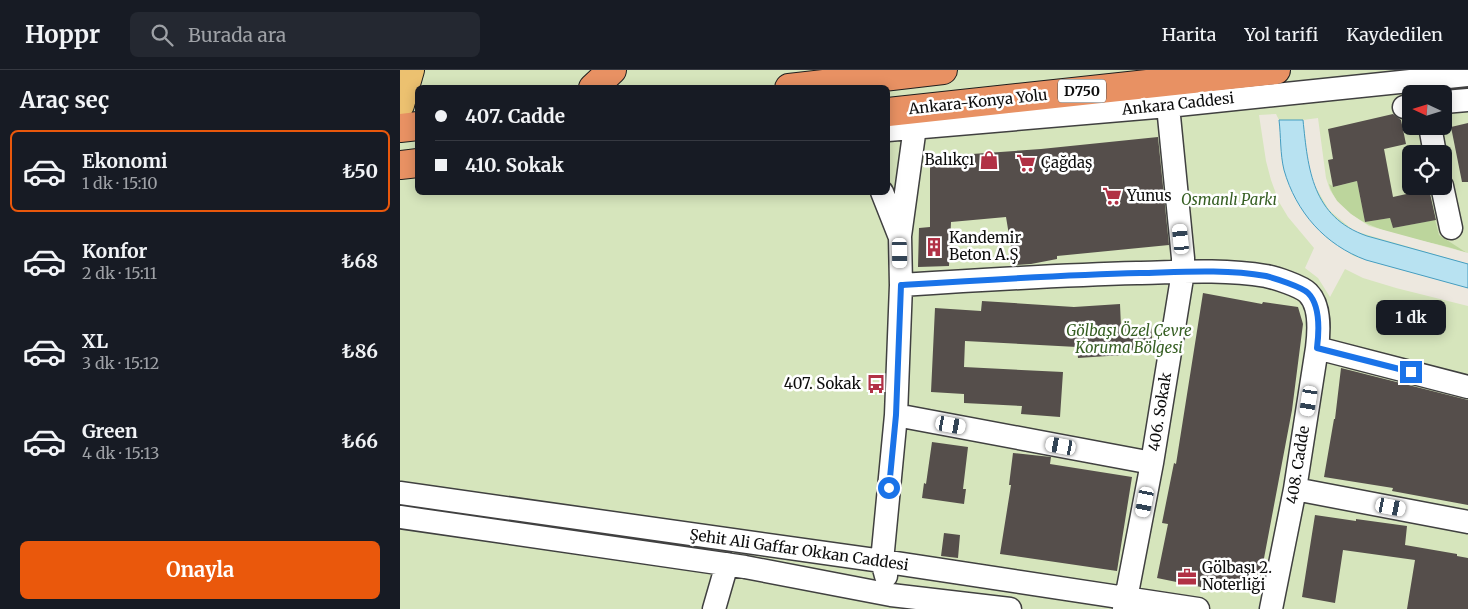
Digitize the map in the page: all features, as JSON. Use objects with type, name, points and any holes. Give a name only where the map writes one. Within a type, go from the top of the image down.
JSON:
[{"type":"highway","points":[[596,85],[612,70]]},
{"type":"highway","points":[[906,70],[938,71]]},
{"type":"highway","name":"Ankara-Konya Yolu","points":[[890,112],[1276,70]]},
{"type":"highway","points":[[815,85],[938,71]]},
{"type":"highway","points":[[400,128],[415,126]]},
{"type":"highway","points":[[400,165],[415,163]]},
{"type":"main road","points":[[400,105],[410,70]]},
{"type":"street","name":"Ankara Caddesi","points":[[890,130],[915,126],[1168,106],[1468,75]]},
{"type":"street","points":[[1452,101],[1468,100]]},
{"type":"street","name":"406. Sokak","points":[[1125,604],[1152,463],[1183,272],[1168,106]]},
{"type":"street","points":[[891,602],[882,561],[896,415],[901,285],[900,236],[915,126]]},
{"type":"street","points":[[883,195],[900,236]]},
{"type":"street","points":[[1444,195],[1451,228]]},
{"type":"street","points":[[901,285],[1061,275],[1183,272]]},
{"type":"street","name":"408. Cadde","points":[[1183,272],[1223,272],[1268,276],[1308,293],[1316,307],[1319,332],[1317,348],[1295,489],[1271,609]]},
{"type":"street","points":[[1317,348],[1468,387]]},
{"type":"street","points":[[896,415],[1152,463]]},
{"type":"street","points":[[1295,489],[1468,522]]},
{"type":"street","name":"Şehit Ali Gaffar Okkan Caddesi","points":[[400,493],[882,561],[1125,604],[1198,609]]},
{"type":"street","name":"Şehit Ali Gaffar Okkan Caddesi","points":[[400,517],[727,564],[891,602],[1010,609]]},
{"type":"street","points":[[714,609],[727,564]]},
{"type":"green space","name":"Gölbaşı Özel Çevre Koruma Bölgesi","points":[[400,70],[1468,70],[1468,609],[400,609]]},
{"type":"green space","points":[[1357,181],[1365,222],[1390,218],[1393,228],[1435,220],[1439,235],[1467,253],[1388,232],[1368,224],[1351,214],[1337,201],[1329,184],[1334,187]]},
{"type":"shaded area","points":[[1276,114],[1279,120],[1284,168],[1327,238],[1354,256],[1468,288],[1468,306],[1396,288],[1363,278],[1345,269],[1330,297],[1318,278],[1305,268],[1314,248],[1288,217],[1279,202],[1271,180],[1259,115]]},
{"type":"shaded area","points":[[1318,118],[1326,178],[1330,190],[1337,201],[1351,214],[1369,226],[1468,253],[1468,264],[1354,231],[1329,210],[1312,181],[1308,164],[1303,120]]},
{"type":"water","points":[[1279,120],[1303,120],[1307,156],[1316,189],[1334,217],[1349,228],[1367,236],[1468,264],[1468,288],[1366,260],[1351,254],[1325,236],[1304,213],[1289,185],[1281,151]]},
{"type":"building","points":[[1393,114],[1401,120],[1402,135],[1404,135],[1406,144],[1384,149],[1393,197],[1402,195],[1430,195],[1436,220],[1393,228],[1390,218],[1365,222],[1357,181],[1333,187],[1328,160],[1333,159],[1328,129]]},
{"type":"building","points":[[1468,123],[1468,182],[1462,182],[1452,127]]},
{"type":"building","points":[[1158,137],[1169,245],[1057,256],[1057,259],[1014,265],[1006,217],[951,222],[949,266],[918,267],[919,228],[930,227],[930,157],[1041,149]]},
{"type":"building","points":[[1203,293],[1262,304],[1263,302],[1298,307],[1303,324],[1292,410],[1258,590],[1203,579],[1201,587],[1157,578],[1168,524],[1162,523],[1174,463],[1176,464]]},
{"type":"building","points":[[982,301],[1074,307],[1120,304],[1121,327],[1151,325],[1153,350],[1123,352],[1123,355],[1078,358],[1077,347],[965,341],[964,367],[1063,372],[1060,417],[1021,414],[1022,406],[964,403],[964,394],[931,392],[935,308],[981,311]]},
{"type":"building","points":[[1341,368],[1468,400],[1468,505],[1392,491],[1393,488],[1324,477],[1335,419]]},
{"type":"building","points":[[932,442],[968,447],[963,489],[966,489],[964,504],[922,498]]},
{"type":"building","points":[[1013,453],[1051,457],[1050,464],[1132,477],[1117,571],[1000,554],[1011,485],[1009,485]]},
{"type":"building","points":[[1315,515],[1407,526],[1405,545],[1457,554],[1457,556],[1468,558],[1468,609],[1407,609],[1415,560],[1343,550],[1335,603],[1302,597]]},
{"type":"building","points":[[944,533],[960,535],[958,558],[941,556]]},
{"type":"place","name":"Balıkçı","points":[[989,160]]},
{"type":"place","name":"Çağdaş","points":[[1026,163]]},
{"type":"place","name":"Yunus","points":[[1112,196]]},
{"type":"place","name":"Kandemir Beton A.Ş","points":[[934,247]]},
{"type":"place","name":"407. Sokak","points":[[876,384]]},
{"type":"place","name":"Gölbaşı 2. Noterliği","points":[[1187,577]]},
{"type":"route","points":[[889,488],[896,415],[901,285],[1096,274],[1223,272],[1268,276],[1308,293],[1316,307],[1319,332],[1317,348],[1411,372]]},
{"type":"park label","name":"Osmanlı Parkı","points":[[1229,200]]}]
